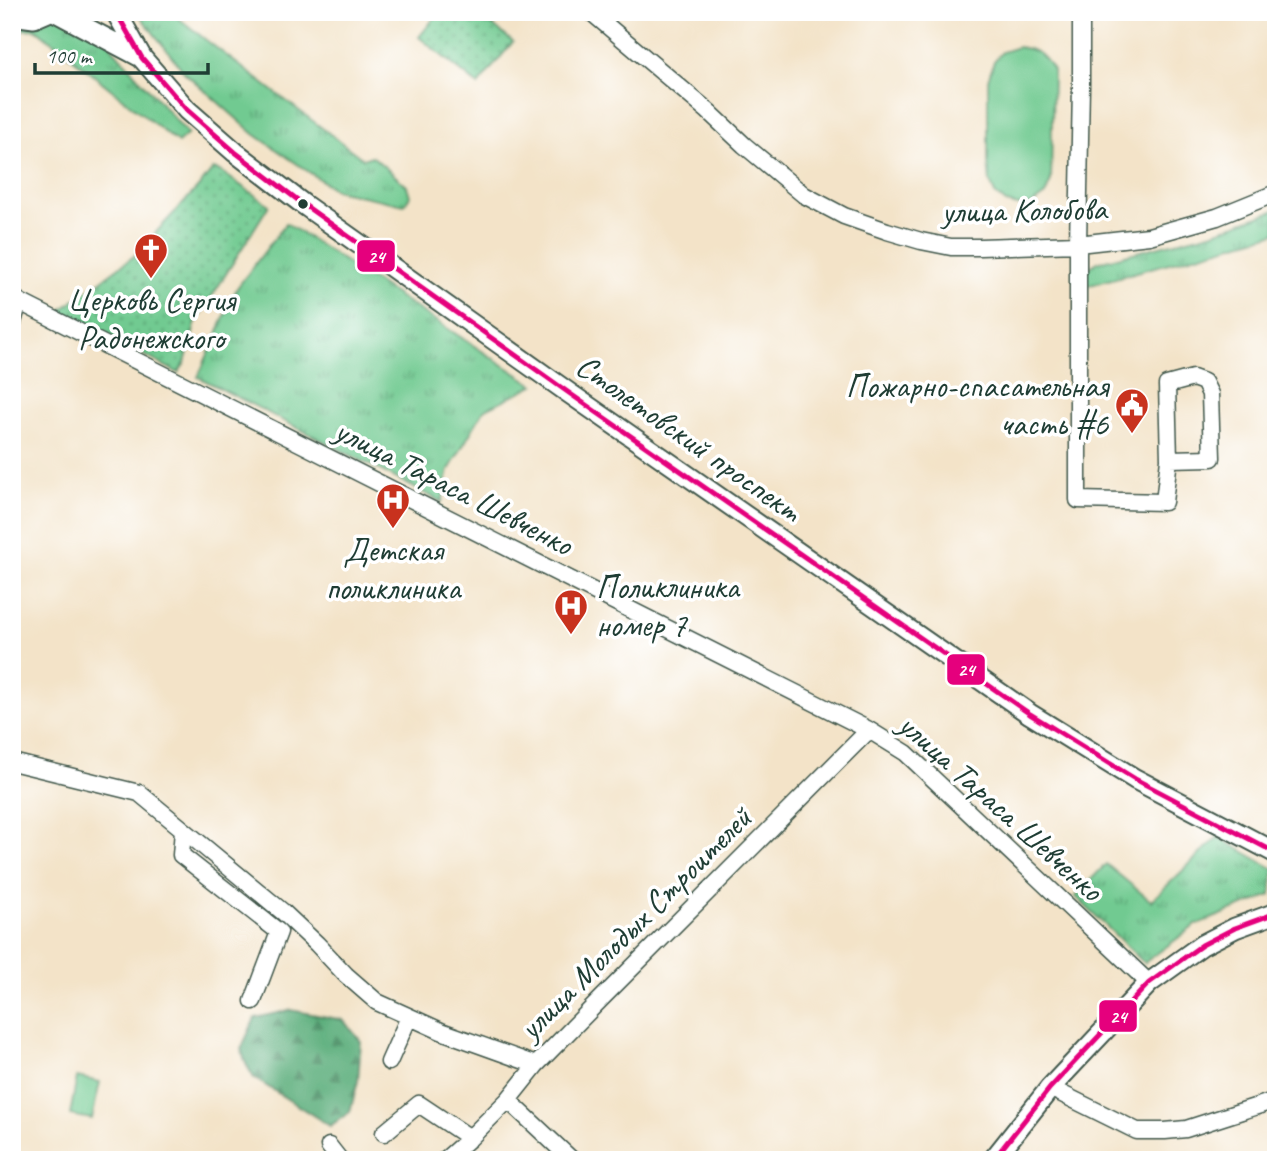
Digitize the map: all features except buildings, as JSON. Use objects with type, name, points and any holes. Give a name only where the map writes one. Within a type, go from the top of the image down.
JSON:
[{"type":"main road","points":[[12,15],[34,18],[48,12]]},
{"type":"main road","points":[[56,12],[142,58]]},
{"type":"main road","name":"Столетовский проспект","points":[[116,12],[142,58],[187,110],[234,152],[308,207],[580,401],[1030,714],[1135,779],[1274,856]]},
{"type":"main road","points":[[993,1160],[1050,1088],[1149,983],[1202,945],[1274,911]]},
{"type":"street","name":"улица Колобова","points":[[591,12],[804,195],[844,216],[887,231],[951,247],[1078,244],[1149,236],[1217,217],[1276,193]]},
{"type":"street","points":[[1081,12],[1078,500],[1164,502],[1169,459],[1167,384],[1193,378],[1204,382],[1210,394],[1212,458],[1169,459]]},
{"type":"street","points":[[12,326],[15,300]]},
{"type":"street","name":"улица Тараса Шевченко","points":[[15,300],[870,730],[906,753],[1149,983]]},
{"type":"street","name":"улица Молодых Строителей","points":[[445,1160],[508,1100],[536,1065],[870,730]]},
{"type":"street","points":[[12,762],[139,793],[283,912],[377,1002],[440,1031],[536,1065]]},
{"type":"street","points":[[183,830],[181,855],[279,932],[253,1001]]},
{"type":"street","points":[[388,1062],[409,1017]]},
{"type":"street","points":[[1050,1088],[1137,1131],[1186,1129],[1276,1100]]},
{"type":"street","points":[[508,1100],[572,1160]]},
{"type":"street","points":[[384,1133],[419,1104],[470,1138]]},
{"type":"street","points":[[329,1146],[340,1160]]},
{"type":"green space","points":[[12,12],[93,12],[113,49],[188,134],[178,143],[36,29],[12,30]]},
{"type":"green space","points":[[137,12],[171,12],[363,159],[372,156],[407,186],[410,196],[404,205],[335,190],[254,134],[185,73]]},
{"type":"green space","points":[[439,12],[476,12],[513,42],[478,85],[419,37]]},
{"type":"green space","points":[[1018,47],[1039,53],[1053,70],[1051,181],[1045,195],[1031,205],[1018,206],[1006,203],[995,194],[990,182],[988,80],[994,61],[1002,52]]},
{"type":"green space","points":[[213,169],[220,171],[269,205],[196,322],[185,363],[178,373],[60,311],[134,256]]},
{"type":"green space","points":[[1276,210],[1276,233],[1087,286],[1085,270],[1098,262],[1211,233]]},
{"type":"green space","points":[[286,223],[534,385],[484,410],[449,470],[442,502],[198,377],[237,288]]},
{"type":"green space","points":[[1218,837],[1274,869],[1271,895],[1196,925],[1144,963],[1075,896],[1106,864],[1151,901]]},
{"type":"green space","points":[[291,1010],[343,1020],[361,1041],[358,1081],[350,1112],[330,1126],[254,1078],[246,1064],[241,1049],[255,1018]]},
{"type":"green space","points":[[77,1077],[100,1082],[92,1119],[70,1115]]},
{"type":"transit line","name":"24","points":[[116,12],[142,58],[187,110],[235,152],[303,204],[1030,714],[1135,779],[1276,853]]},
{"type":"transit line","name":"24","points":[[993,1160],[1050,1088],[1149,983],[1202,945],[1235,928],[1276,913]]},
{"type":"place","name":"Церковь Сергия Радонежского","points":[[151,280]]},
{"type":"place","name":"Пожарно-спасательная часть #6","points":[[1132,435]]},
{"type":"place","name":"Детская поликлиника","points":[[393,530]]},
{"type":"place","name":"Поликлиника номер 7","points":[[571,636]]}]
